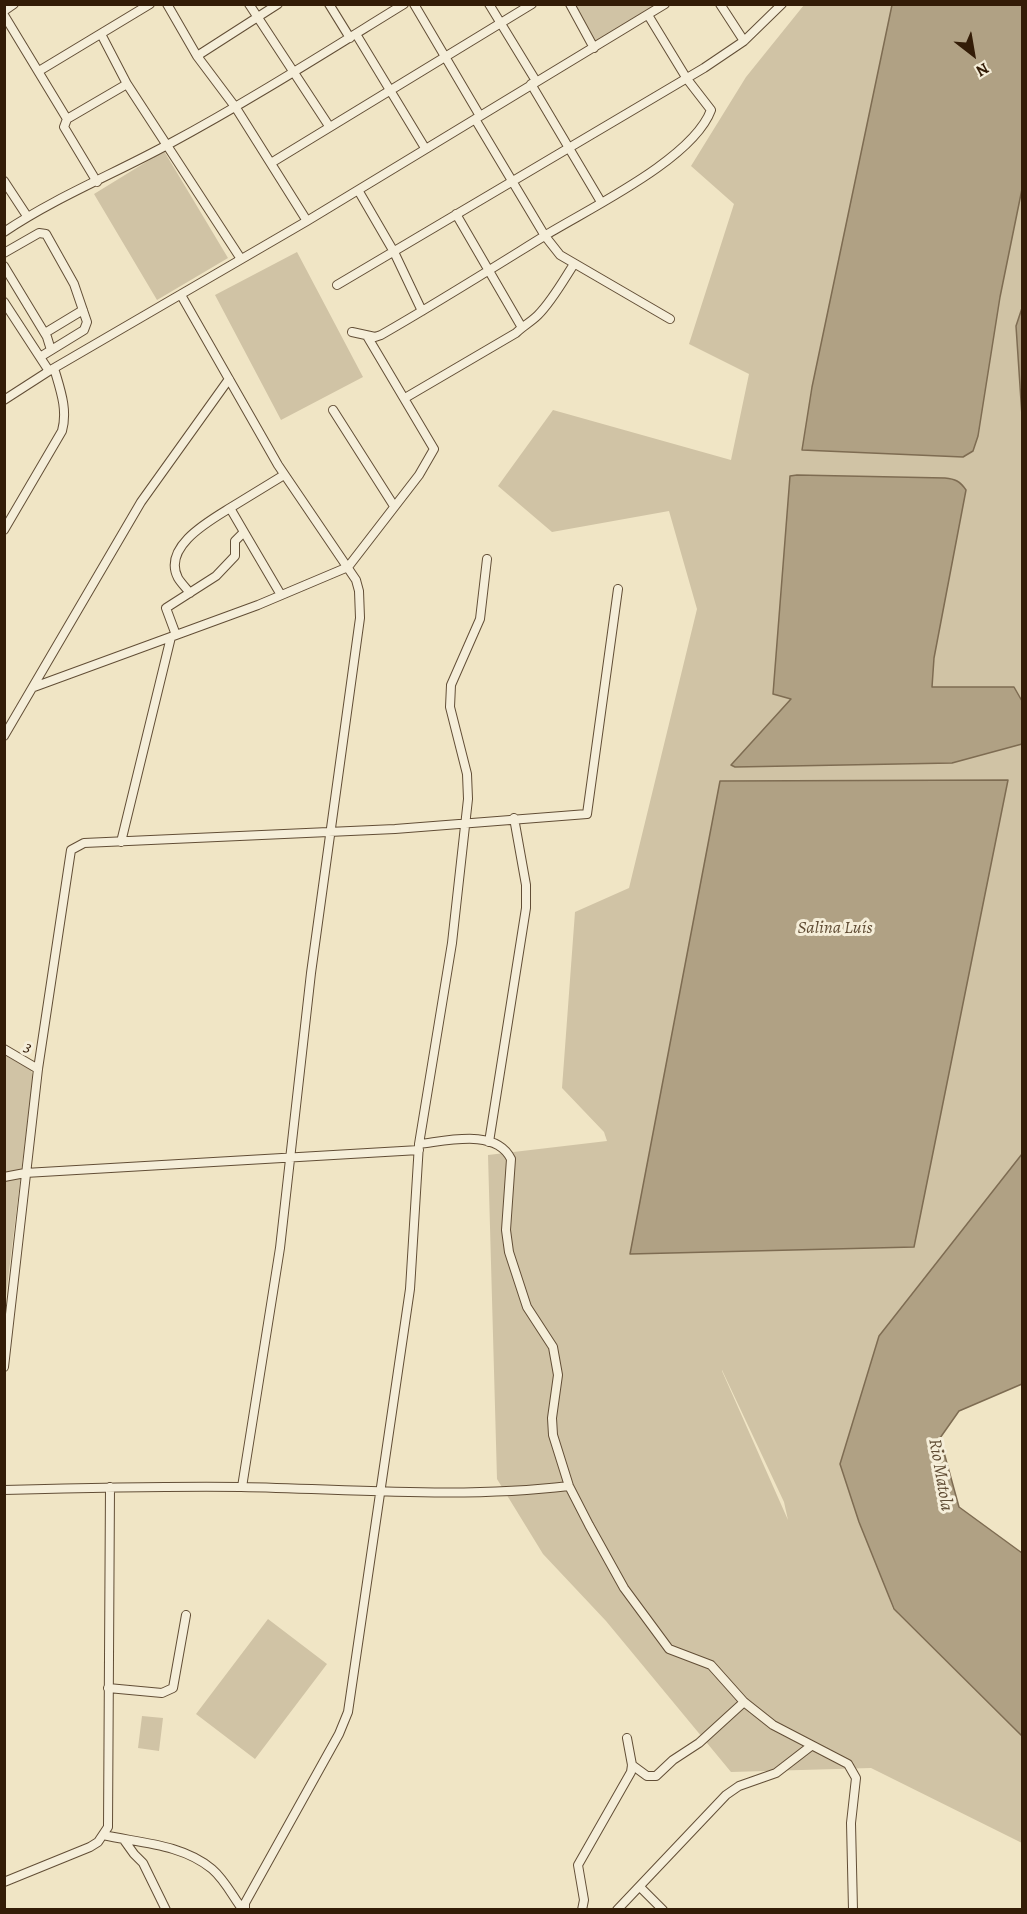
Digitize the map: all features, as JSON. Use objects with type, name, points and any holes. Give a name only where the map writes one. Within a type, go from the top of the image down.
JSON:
[{"type":"street","points":[[14,4],[4,13],[68,119]]},
{"type":"street","points":[[39,71],[150,4]]},
{"type":"street","points":[[167,4],[197,56],[236,108],[307,221]]},
{"type":"street","points":[[249,4],[329,126]]},
{"type":"street","points":[[197,56],[278,4]]},
{"type":"street","points":[[329,4],[390,90],[425,148]]},
{"type":"street","points":[[4,232],[27,216],[97,182],[236,108],[404,4]]},
{"type":"street","points":[[414,4],[512,182],[545,236],[560,255],[670,319]]},
{"type":"street","points":[[489,4],[568,149],[601,202]]},
{"type":"street","points":[[271,163],[532,4]]},
{"type":"street","points":[[570,4],[594,48]]},
{"type":"street","points":[[4,400],[51,370],[307,221],[665,4]]},
{"type":"street","points":[[720,4],[744,41]]},
{"type":"street","points":[[337,285],[687,79],[744,41],[782,4]]},
{"type":"street","points":[[352,332],[367,336],[381,335],[491,271],[662,165],[683,147],[707,120],[711,110],[687,79],[652,10]]},
{"type":"street","points":[[101,34],[128,84],[169,144],[241,260]]},
{"type":"street","points":[[97,182],[64,127],[68,119],[128,84]]},
{"type":"street","points":[[4,181],[27,216]]},
{"type":"street","points":[[358,190],[394,252],[422,311]]},
{"type":"street","points":[[456,214],[521,326]]},
{"type":"street","points":[[4,253],[41,231],[46,234],[74,284],[87,322],[85,328],[40,357]]},
{"type":"street","points":[[405,398],[516,333],[521,326],[539,315],[574,264]]},
{"type":"street","points":[[4,266],[45,333],[51,350]]},
{"type":"street","points":[[181,295],[284,475],[348,567],[359,591],[360,618],[330,831],[272,1312],[242,1487]]},
{"type":"street","points":[[4,302],[51,370],[63,397],[65,422],[62,431],[4,530]]},
{"type":"street","points":[[45,333],[82,310]]},
{"type":"street","points":[[34,687],[281,596],[348,567],[432,457],[434,449],[367,336]]},
{"type":"street","points":[[4,736],[141,502],[229,379]]},
{"type":"street","points":[[333,410],[394,506]]},
{"type":"street","points":[[190,593],[177,576],[176,558],[179,549],[195,532],[284,475]]},
{"type":"street","points":[[230,508],[281,596]]},
{"type":"street","points":[[121,842],[173,636],[166,608],[216,576],[235,556],[235,541],[244,532]]},
{"type":"street","points":[[244,1907],[344,1724],[410,1289],[419,1147],[452,943],[465,823],[467,774],[453,724],[451,685],[480,619],[487,559]]},
{"type":"street","points":[[4,1367],[38,1069],[71,850],[84,843],[330,831],[587,814],[618,589]]},
{"type":"street","points":[[489,1142],[526,908],[526,885],[514,818]]},
{"type":"street","name":"3","points":[[4,1049],[38,1069]]},
{"type":"street","points":[[4,1177],[25,1173],[419,1147],[458,1140],[500,1145],[511,1159],[506,1230],[509,1251],[527,1307],[553,1347],[558,1375],[552,1418],[553,1435],[569,1486],[624,1588],[669,1649],[711,1665],[744,1702],[774,1725],[848,1764],[856,1778],[851,1824],[853,1910]]},
{"type":"street","points":[[4,1490],[242,1487],[379,1492],[523,1492],[569,1486]]},
{"type":"street","points":[[4,1882],[90,1847],[108,1827],[110,1487]]},
{"type":"street","points":[[108,1688],[162,1693],[173,1688],[186,1615]]},
{"type":"street","points":[[632,1765],[646,1776],[656,1776],[673,1760],[699,1743],[744,1702]]},
{"type":"street","points":[[582,1910],[584,1900],[578,1871],[580,1858],[628,1779],[632,1765],[627,1737]]},
{"type":"street","points":[[617,1910],[726,1795],[739,1786],[776,1773],[811,1746]]},
{"type":"street","points":[[103,1835],[160,1845],[204,1863],[214,1871],[244,1907],[255,1910]]},
{"type":"street","points":[[124,1840],[143,1863],[166,1910]]},
{"type":"street","points":[[640,1887],[663,1910]]},
{"type":"shaded area","points":[[570,5],[659,5],[596,45]]},
{"type":"shaded area","points":[[804,5],[1022,5],[1022,308],[1016,326],[1022,417],[1022,1154],[879,1336],[840,1464],[893,1609],[1022,1736],[1022,1843],[871,1768],[731,1772],[606,1621],[543,1554],[497,1479],[488,1155],[607,1141],[604,1132],[562,1088],[575,912],[629,888],[697,609],[669,511],[552,532],[498,486],[553,410],[731,460],[749,374],[689,344],[734,204],[691,166],[746,77]],"holes":[[[722,1370],[784,1502],[788,1520]]]},
{"type":"shaded area","points":[[164,151],[228,258],[157,300],[94,194]]},
{"type":"shaded area","points":[[297,252],[363,377],[281,420],[215,295]]},
{"type":"shaded area","points":[[5,1055],[31,1070],[33,1076],[5,1304]]},
{"type":"shaded area","points":[[268,1619],[327,1664],[255,1759],[196,1714]]},
{"type":"shaded area","points":[[142,1716],[163,1718],[159,1751],[138,1748]]},
{"type":"water","points":[[892,5],[1022,5],[1022,189],[1000,297],[978,436],[973,451],[963,457],[802,450],[812,387]]},
{"type":"water","points":[[1022,308],[1022,416],[1016,326]]},
{"type":"water","points":[[790,476],[945,478],[957,481],[964,487],[966,490],[934,658],[932,687],[1014,687],[1022,701],[1022,744],[952,763],[735,767],[731,765],[791,699],[773,694]]},
{"type":"water","name":"Salina Luís","points":[[1008,780],[914,1247],[630,1254],[720,781]]},
{"type":"water","name":"Rio Matola","points":[[1022,1154],[1022,1384],[959,1411],[940,1438],[959,1507],[1022,1553],[1022,1736],[894,1609],[859,1522],[840,1464],[879,1336]]}]
